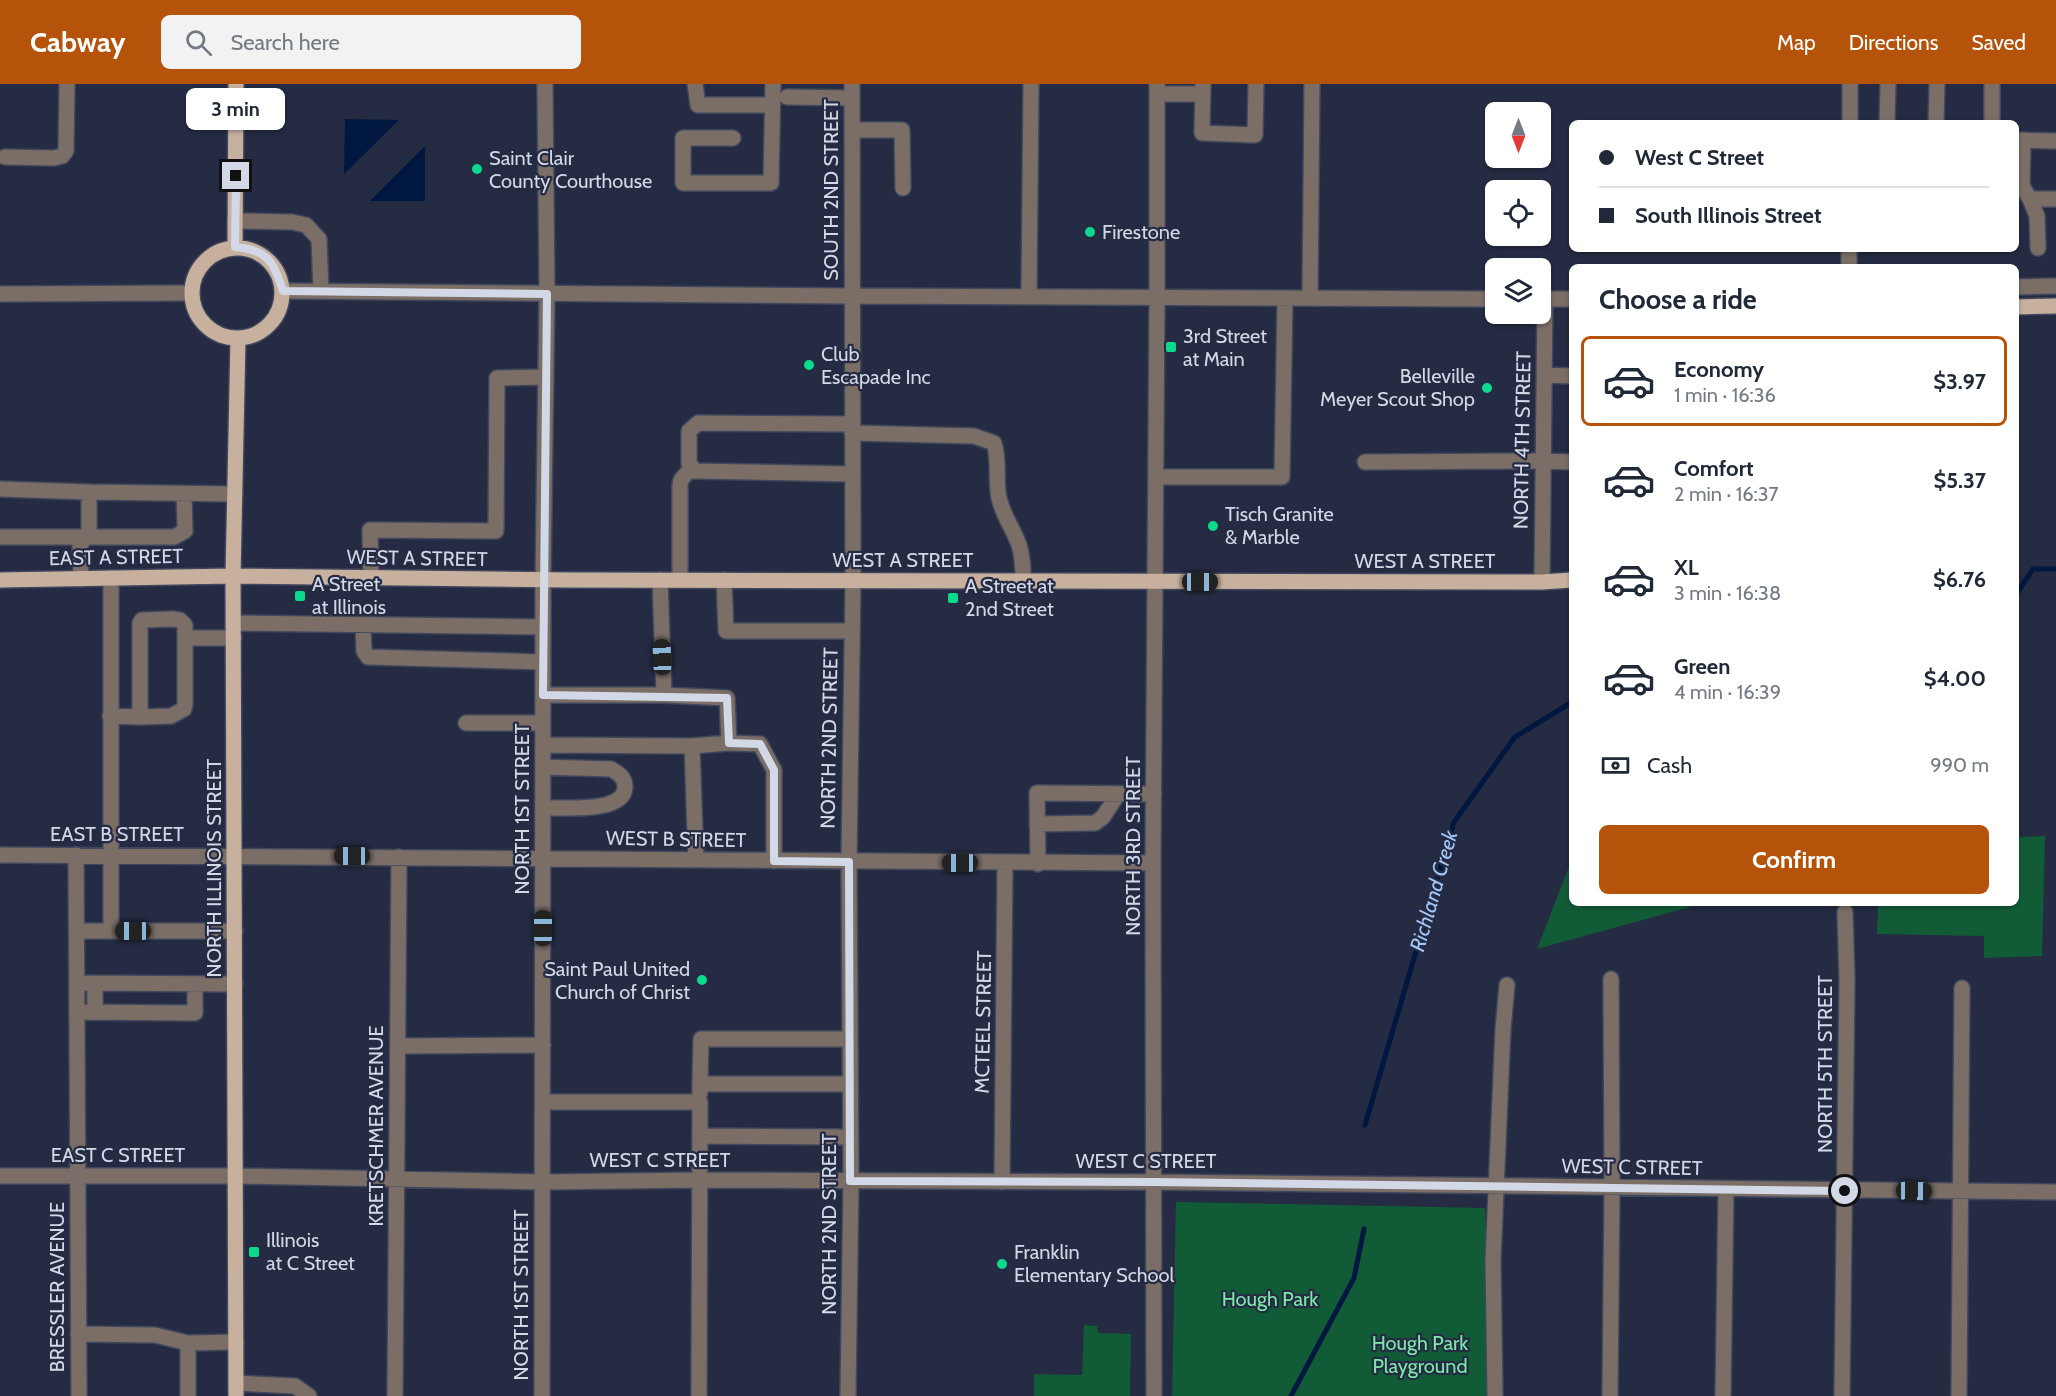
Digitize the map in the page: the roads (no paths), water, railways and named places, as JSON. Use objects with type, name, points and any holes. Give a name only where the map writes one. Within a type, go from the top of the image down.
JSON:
[{"type":"main road","points":[[235,247],[236,84]]},
{"type":"main road","points":[[235,247],[250,248],[264,255],[275,267],[283,291],[278,313],[269,326],[256,334],[238,339],[222,336],[208,327],[197,315],[191,293],[196,271],[206,259],[220,250],[235,247]]},
{"type":"main road","points":[[2019,307],[2056,306]]},
{"type":"main road","name":"NORTH ILLINOIS STREET","points":[[236,1390],[233,576],[238,339]]},
{"type":"main road","name":"WEST A STREET","points":[[233,576],[543,580],[1154,582],[1569,580]]},
{"type":"main road","name":"EAST A STREET","points":[[0,580],[233,576]]},
{"type":"street","points":[[5,157],[54,158],[62,156],[66,151],[68,84]]},
{"type":"street","name":"NORTH 1ST STREET","points":[[542,1396],[543,580],[547,294],[545,84]]},
{"type":"street","points":[[695,84],[698,105],[772,105]]},
{"type":"street","points":[[733,138],[683,138],[683,183],[771,183],[772,84]]},
{"type":"street","points":[[1029,296],[1031,84]]},
{"type":"street","points":[[1157,89],[1203,89],[1202,133],[1255,135],[1256,84]]},
{"type":"street","points":[[1310,298],[1312,84]]},
{"type":"street","points":[[1850,84],[1850,120]]},
{"type":"street","points":[[1887,120],[1888,84]]},
{"type":"street","points":[[1936,120],[1937,84]]},
{"type":"street","points":[[1992,84],[1992,120]]},
{"type":"street","name":"NORTH 3RD STREET","points":[[1154,1396],[1154,582],[1157,89]]},
{"type":"street","points":[[787,97],[852,91]]},
{"type":"street","name":"SOUTH 2ND STREET","points":[[852,91],[852,296]]},
{"type":"street","points":[[852,130],[902,130],[903,188]]},
{"type":"street","points":[[2038,248],[2037,216],[2031,199],[2022,186],[2019,140],[2056,141]]},
{"type":"street","points":[[2031,199],[2056,199]]},
{"type":"street","points":[[235,221],[292,222],[306,225],[320,239],[321,291]]},
{"type":"street","points":[[2019,287],[2056,286]]},
{"type":"street","points":[[283,291],[1485,298]]},
{"type":"street","points":[[0,294],[191,293]]},
{"type":"street","name":"NORTH 2ND STREET","points":[[848,1396],[849,862],[853,581],[852,296]]},
{"type":"street","points":[[1155,477],[1282,477],[1284,298]]},
{"type":"street","points":[[1551,299],[1569,299]]},
{"type":"street","name":"NORTH 4TH STREET","points":[[1542,582],[1543,324]]},
{"type":"street","points":[[1544,375],[1569,376]]},
{"type":"street","points":[[371,578],[370,530],[496,531],[497,378],[545,377]]},
{"type":"street","points":[[852,474],[695,471],[689,463],[689,432],[698,423],[852,428],[974,436],[994,443],[999,470],[998,495],[1003,515],[1019,544],[1023,564],[1023,581]]},
{"type":"street","points":[[1365,462],[1569,462]]},
{"type":"street","points":[[680,580],[680,485],[681,480],[691,468]]},
{"type":"street","points":[[0,489],[235,494]]},
{"type":"street","points":[[81,579],[80,544],[89,535],[89,492]]},
{"type":"street","points":[[0,537],[174,537],[185,531],[184,494]]},
{"type":"street","points":[[111,578],[111,931]]},
{"type":"street","points":[[660,580],[664,695]]},
{"type":"street","points":[[724,580],[726,631],[852,631]]},
{"type":"street","points":[[110,716],[140,717],[171,716],[184,709],[186,638],[185,625],[180,620],[142,620],[140,623],[140,717]]},
{"type":"street","points":[[363,625],[364,651],[368,657],[543,662]]},
{"type":"street","points":[[186,638],[233,631],[363,625],[543,627]]},
{"type":"street","points":[[543,695],[664,695],[727,698],[729,743]]},
{"type":"street","points":[[466,723],[543,723]]},
{"type":"street","points":[[543,745],[760,744],[774,770],[774,861]]},
{"type":"street","points":[[692,746],[696,860]]},
{"type":"street","points":[[543,766],[611,769],[620,774],[625,782],[625,789],[619,800],[608,805],[543,808]]},
{"type":"street","points":[[1038,864],[1037,793],[1154,794]]},
{"type":"street","points":[[1037,824],[1095,823],[1103,817],[1118,794]]},
{"type":"street","name":"EAST B STREET","points":[[0,855],[234,856]]},
{"type":"street","name":"BRESSLER AVENUE","points":[[76,855],[79,1396]]},
{"type":"street","name":"WEST B STREET","points":[[234,856],[1005,864],[1154,863]]},
{"type":"street","name":"KRETSCHMER AVENUE","points":[[395,1396],[399,857]]},
{"type":"street","name":"MCTEEL STREET","points":[[1002,1182],[1005,864]]},
{"type":"street","name":"NORTH 5TH STREET","points":[[1842,1396],[1847,979],[1845,912]]},
{"type":"street","points":[[77,931],[235,931]]},
{"type":"street","points":[[1610,1396],[1611,979]]},
{"type":"street","points":[[77,983],[235,984]]},
{"type":"street","points":[[95,983],[95,1012]]},
{"type":"street","points":[[77,1012],[195,1013],[195,984]]},
{"type":"street","points":[[1495,1396],[1493,1260],[1507,985]]},
{"type":"street","points":[[1959,1396],[1962,988]]},
{"type":"street","points":[[699,1396],[701,1039],[850,1039]]},
{"type":"street","points":[[398,1046],[543,1045]]},
{"type":"street","points":[[700,1084],[850,1084]]},
{"type":"street","points":[[543,1102],[700,1102]]},
{"type":"street","points":[[700,1136],[850,1137]]},
{"type":"street","name":"EAST C STREET","points":[[0,1176],[236,1176]]},
{"type":"street","name":"WEST C STREET","points":[[236,1176],[543,1182],[700,1180],[1154,1182],[2056,1192]]},
{"type":"street","points":[[1723,1396],[1726,1189]]},
{"type":"street","points":[[78,1334],[155,1335],[188,1343],[236,1342]]},
{"type":"street","points":[[188,1343],[188,1396]]},
{"type":"street","points":[[236,1390],[295,1386],[309,1396]]},
{"type":"water","points":[[345,119],[399,120],[344,174]]},
{"type":"water","points":[[425,146],[425,201],[370,201]]},
{"type":"waterway","name":"Richland Creek","points":[[2019,590],[2033,569],[2056,569]]},
{"type":"waterway","name":"Richland Creek","points":[[1365,1125],[1454,822],[1515,737],[1569,704]]},
{"type":"waterway","name":"Richland Creek","points":[[1291,1396],[1354,1278],[1364,1229]]},
{"type":"place","name":"Saint Clair County Courthouse","points":[[477,169]]},
{"type":"place","name":"Firestone","points":[[1090,232]]},
{"type":"place","name":"3rd Street at Main","points":[[1171,347]]},
{"type":"place","name":"Club Escapade Inc","points":[[809,365]]},
{"type":"place","name":"Belleville Meyer Scout Shop","points":[[1487,388]]},
{"type":"place","name":"Tisch Granite & Marble","points":[[1213,526]]},
{"type":"place","name":"A Street at Illinois","points":[[300,596]]},
{"type":"place","name":"A Street at 2nd Street","points":[[953,598]]},
{"type":"place","name":"Saint Paul United Church of Christ","points":[[702,980]]},
{"type":"place","name":"Illinois at C Street","points":[[254,1252]]},
{"type":"place","name":"Franklin Elementary School","points":[[1002,1264]]},
{"type":"park label","name":"Hough Park","points":[[1270,1299]]},
{"type":"park label","name":"Hough Park Playground","points":[[1420,1354]]}]
